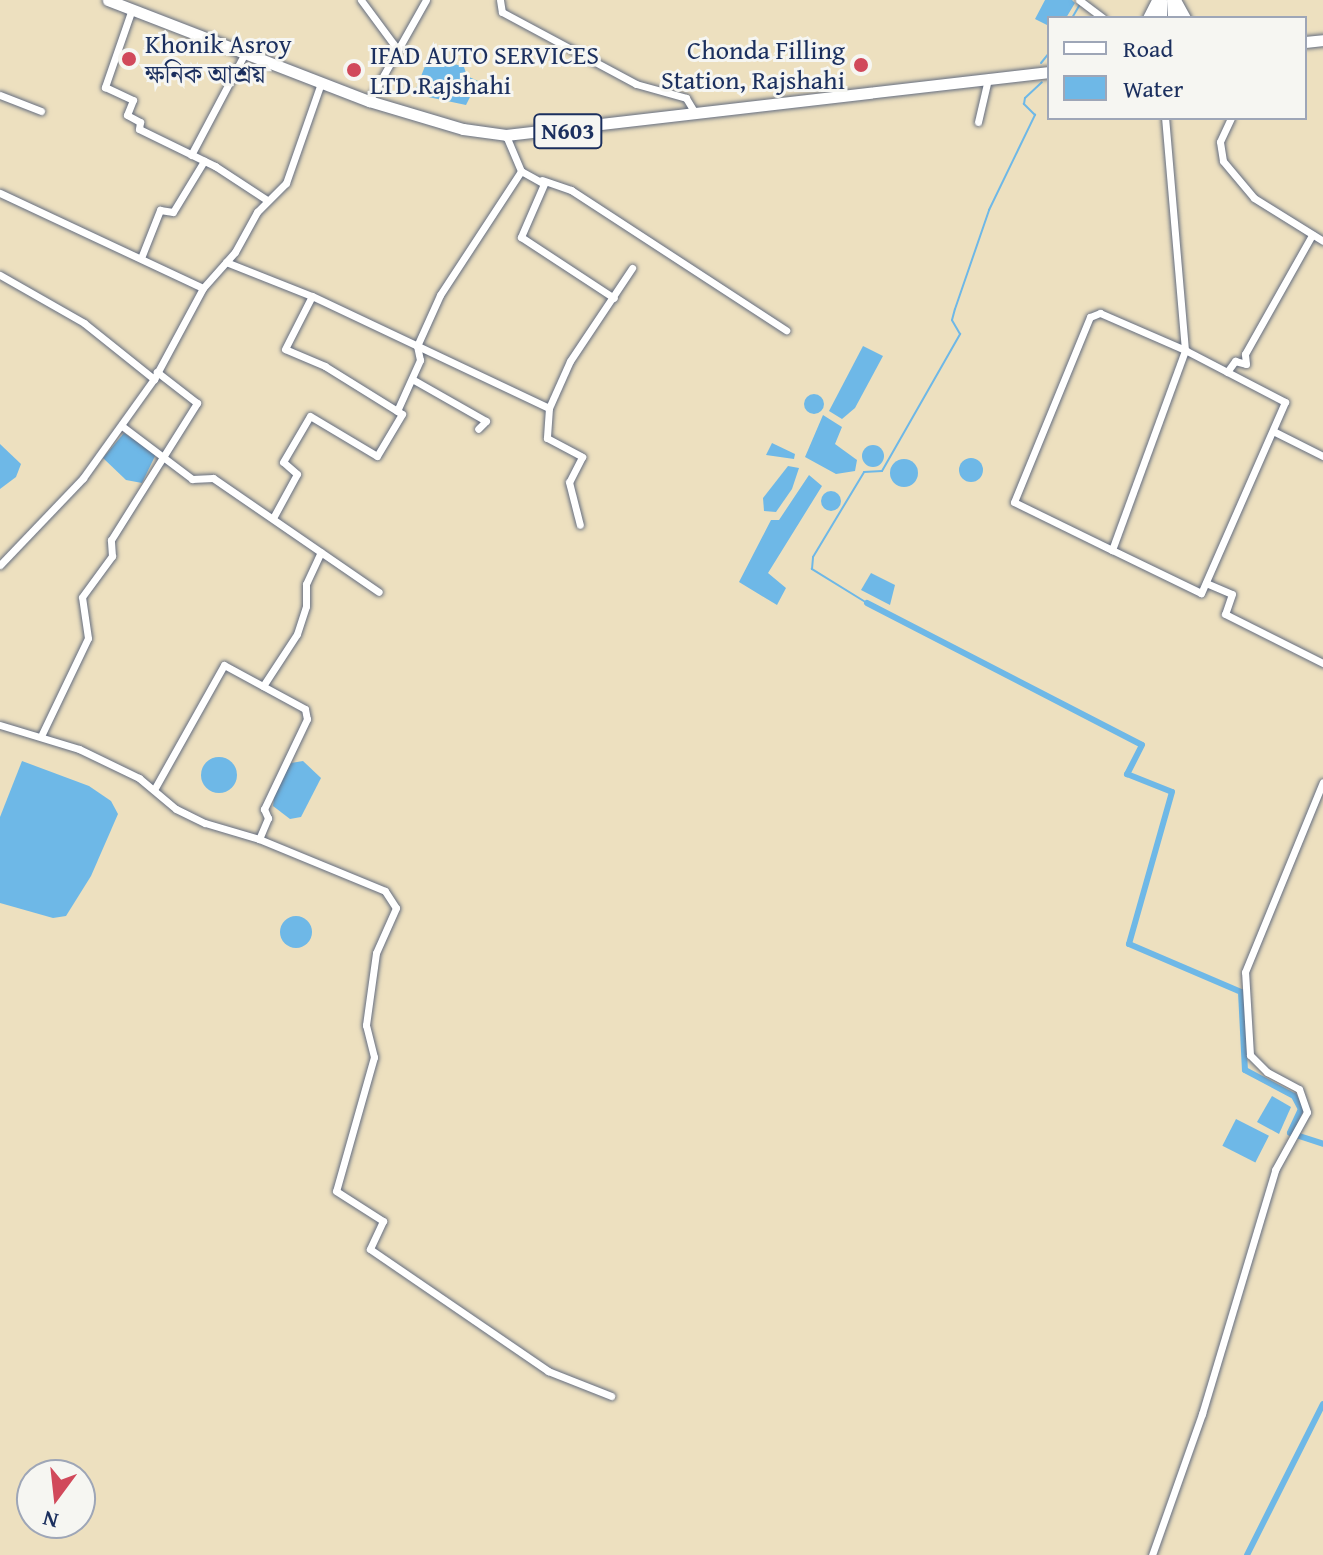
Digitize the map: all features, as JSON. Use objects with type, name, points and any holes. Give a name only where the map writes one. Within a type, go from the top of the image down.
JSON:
[{"type":"main road","name":"N603","points":[[108,0],[369,101],[463,129],[506,135],[697,116],[1047,72]]},
{"type":"street","points":[[361,0],[398,50]]},
{"type":"street","points":[[369,101],[426,0]]},
{"type":"street","points":[[500,0],[502,12],[636,84],[686,98],[697,116]]},
{"type":"street","points":[[1080,1],[1100,16]]},
{"type":"street","points":[[132,9],[105,87],[133,100],[127,115],[140,122],[139,129],[204,161],[267,200]]},
{"type":"street","points":[[191,155],[245,53]]},
{"type":"street","points":[[978,122],[988,79]]},
{"type":"street","points":[[0,565],[83,478],[122,426],[155,375],[203,288],[226,262],[267,200],[286,183],[296,164],[321,83]]},
{"type":"street","points":[[0,95],[41,111]]},
{"type":"street","points":[[1112,550],[1185,350],[1165,120]]},
{"type":"street","points":[[1230,120],[1220,142],[1223,161],[1254,198],[1323,241]]},
{"type":"street","points":[[506,135],[521,171],[571,190],[786,330]]},
{"type":"street","points":[[141,258],[160,210],[173,212],[204,161]]},
{"type":"street","points":[[397,411],[420,360],[417,346],[464,251],[475,246],[521,171]]},
{"type":"street","points":[[542,180],[521,237],[614,298]]},
{"type":"street","points":[[0,193],[203,288]]},
{"type":"street","points":[[1227,372],[1235,361],[1246,364],[1245,354],[1312,235]]},
{"type":"street","points":[[226,262],[312,296],[549,408]]},
{"type":"street","points":[[580,525],[569,482],[582,457],[547,438],[549,408],[558,382],[632,268]]},
{"type":"street","points":[[0,275],[84,323],[197,403],[111,540],[112,556],[82,597],[88,638],[42,734]]},
{"type":"street","points":[[273,518],[297,474],[283,462],[310,416],[377,456],[402,414],[325,366],[285,349],[312,296]]},
{"type":"street","points":[[1100,313],[1227,372],[1285,402],[1201,593],[1014,502],[1090,317],[1100,313]]},
{"type":"street","points":[[412,379],[486,421],[478,429]]},
{"type":"street","points":[[122,426],[192,479],[213,478],[379,592]]},
{"type":"street","points":[[1273,431],[1323,456]]},
{"type":"street","points":[[263,686],[297,634],[306,606],[306,584],[321,552]]},
{"type":"street","points":[[1206,583],[1232,594],[1225,614],[1323,663]]},
{"type":"street","points":[[155,788],[224,665],[305,709],[307,719],[264,809],[268,818],[259,839]]},
{"type":"street","points":[[0,725],[42,734],[155,788],[176,809],[205,823],[259,839],[385,891],[396,908],[376,953],[366,1025],[374,1057],[369,1085],[336,1191],[383,1221],[370,1249],[548,1371],[611,1396]]},
{"type":"street","points":[[1152,1555],[1202,1414],[1275,1170],[1307,1112],[1306,1097],[1299,1089],[1267,1072],[1250,1055],[1245,972],[1323,782]]},
{"type":"water","points":[[1045,0],[1072,0],[1075,3],[1067,16],[1047,16],[1047,25],[1035,19]]},
{"type":"water","points":[[429,56],[464,67],[467,76],[478,81],[466,105],[414,94]]},
{"type":"water","points":[[863,346],[883,356],[855,408],[842,419],[829,411]]},
{"type":"water","points":[[814,394],[821,397],[824,404],[821,411],[814,414],[807,411],[804,404],[807,397]]},
{"type":"water","points":[[823,415],[842,427],[835,444],[857,460],[855,471],[836,474],[805,457]]},
{"type":"water","points":[[124,433],[156,454],[142,483],[126,480],[103,458]]},
{"type":"water","points":[[772,443],[795,454],[794,459],[766,455]]},
{"type":"water","points":[[0,444],[21,464],[16,477],[0,489]]},
{"type":"water","points":[[873,445],[881,448],[884,456],[881,464],[873,467],[865,464],[862,456],[865,448]]},
{"type":"water","points":[[971,458],[982,465],[983,470],[976,481],[971,482],[960,475],[959,470],[966,459]]},
{"type":"water","points":[[904,459],[914,463],[918,473],[914,483],[904,487],[894,483],[890,473],[894,463]]},
{"type":"water","points":[[788,466],[799,468],[792,489],[776,512],[764,511],[763,498]]},
{"type":"water","points":[[809,475],[822,486],[768,573],[786,588],[777,605],[739,582],[771,520],[779,520]]},
{"type":"water","points":[[831,491],[838,494],[841,501],[838,508],[831,511],[824,508],[821,501],[824,494]]},
{"type":"water","points":[[871,573],[895,585],[890,605],[861,590]]},
{"type":"water","points":[[219,757],[232,762],[237,775],[232,788],[219,793],[206,788],[201,775],[206,762]]},
{"type":"water","points":[[22,761],[89,786],[111,801],[118,814],[91,876],[66,916],[53,918],[0,903],[0,817]]},
{"type":"water","points":[[303,761],[321,778],[301,817],[290,819],[273,806],[275,790],[291,763]]},
{"type":"water","points":[[296,916],[307,921],[312,932],[307,943],[296,948],[285,943],[280,932],[285,921]]},
{"type":"water","points":[[1272,1096],[1291,1107],[1279,1134],[1257,1122]]},
{"type":"water","points":[[1236,1119],[1269,1136],[1255,1163],[1222,1146]]},
{"type":"waterway","points":[[1073,16],[1080,4]]},
{"type":"waterway","points":[[1041,63],[1047,56]]},
{"type":"waterway","points":[[867,603],[812,569],[813,557],[864,472],[882,471],[960,334],[952,320],[955,309],[989,210],[1035,115],[1024,104],[1025,98],[1042,82]]},
{"type":"waterway","points":[[867,603],[1142,745],[1127,774],[1172,792],[1129,944],[1241,992],[1245,1070],[1294,1096],[1301,1109],[1290,1133],[1323,1144]]},
{"type":"waterway","points":[[1247,1555],[1323,1404]]},
{"type":"place","name":"Khonik Asroy ক্ষনিক আশ্রয়","points":[[129,59]]},
{"type":"place","name":"Chonda Filling Station, Rajshahi","points":[[861,65]]},
{"type":"place","name":"IFAD AUTO SERVICES LTD.Rajshahi","points":[[354,70]]}]
